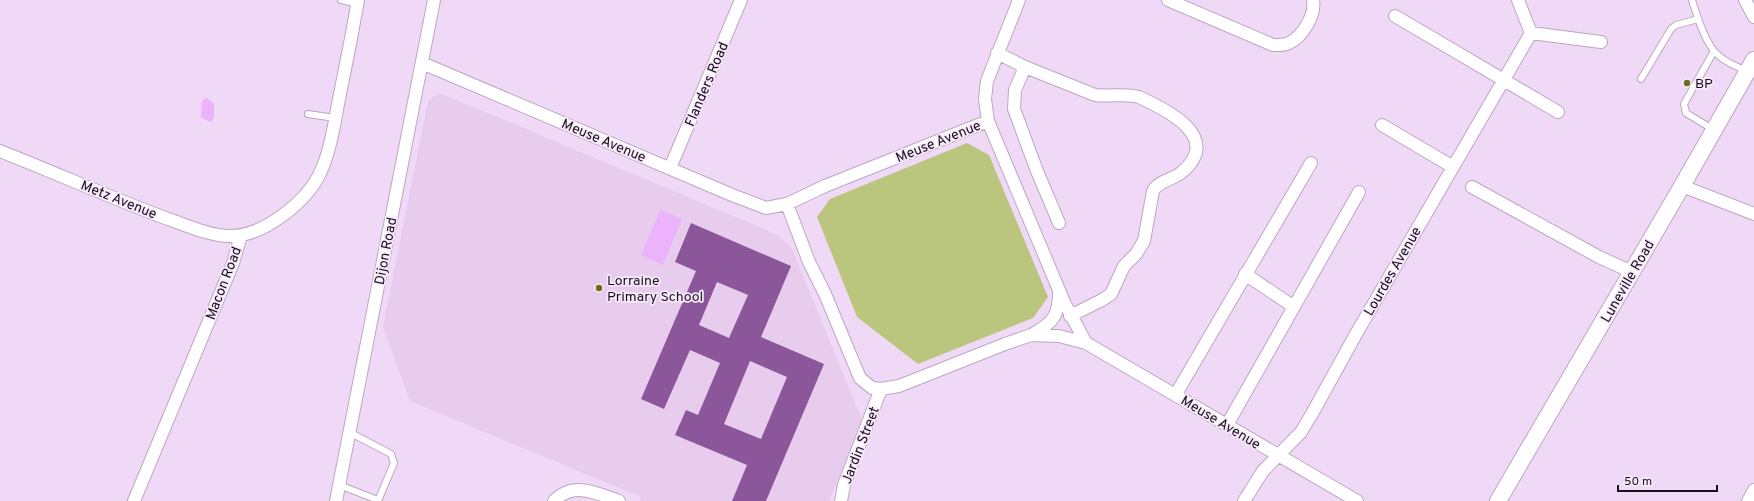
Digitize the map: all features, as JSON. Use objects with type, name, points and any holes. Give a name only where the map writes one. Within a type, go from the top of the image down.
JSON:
[{"type":"street","name":"Dijon Road","points":[[336,501],[434,0]]},
{"type":"street","name":"Flanders Road","points":[[670,168],[741,0]]},
{"type":"street","points":[[988,121],[985,89],[989,72],[1019,0]]},
{"type":"street","points":[[1168,0],[1273,45],[1283,45],[1297,38],[1303,30],[1312,11],[1313,0]]},
{"type":"street","points":[[1518,0],[1531,33],[1602,42]]},
{"type":"street","points":[[1745,0],[1754,16]]},
{"type":"street","name":"Macon Road","points":[[134,501],[233,263],[241,235],[276,219],[300,200],[312,187],[321,171],[335,118],[358,2]]},
{"type":"street","points":[[1395,16],[1558,112]]},
{"type":"street","name":"Lourdes Avenue","points":[[1244,501],[1263,471],[1300,432],[1313,412],[1356,334],[1531,33]]},
{"type":"street","points":[[997,53],[1025,67],[1095,95],[1131,95],[1144,99],[1182,122],[1196,137],[1197,144],[1194,155],[1187,167],[1181,173],[1156,186],[1153,192],[1144,240],[1136,254],[1124,266],[1111,294],[1070,316]]},
{"type":"street","name":"Meuse Avenue","points":[[422,63],[732,195],[766,208],[787,204],[825,186],[988,121],[1070,316],[1086,343]]},
{"type":"street","name":"Luneville Road","points":[[1498,501],[1751,66]]},
{"type":"street","points":[[1025,67],[1015,90],[1014,109],[1037,171],[1059,223]]},
{"type":"street","points":[[1382,125],[1453,167]]},
{"type":"street","name":"Metz Avenue","points":[[0,151],[181,224],[221,236],[241,235]]},
{"type":"street","points":[[1176,394],[1310,163]]},
{"type":"street","points":[[1682,186],[1754,214]]},
{"type":"street","points":[[1472,187],[1599,257],[1632,272]]},
{"type":"street","points":[[1227,425],[1360,192]]},
{"type":"street","points":[[787,204],[809,262],[825,294],[860,378],[872,388],[881,390]]},
{"type":"street","points":[[1246,274],[1294,307]]},
{"type":"street","name":"Meuse Avenue","points":[[881,390],[899,386],[1031,335],[1052,321],[1057,310],[1059,289]]},
{"type":"street","name":"Meuse Avenue","points":[[1031,335],[1058,336],[1086,343],[1176,394],[1277,456],[1357,501]]},
{"type":"street","name":"Jardin Street","points":[[841,501],[844,485],[881,390]]},
{"type":"street","points":[[554,501],[562,494],[577,489],[593,491],[619,501]]},
{"type":"street","points":[[1748,501],[1754,490]]},
{"type":"lane","points":[[341,0],[358,2]]},
{"type":"lane","points":[[1692,0],[1698,18],[1714,52],[1723,60],[1751,66]]},
{"type":"lane","points":[[1641,79],[1676,24],[1698,18]]},
{"type":"lane","points":[[1714,52],[1684,104],[1686,113],[1714,130]]},
{"type":"lane","points":[[308,114],[335,118]]},
{"type":"lane","points":[[339,485],[378,501],[394,463],[391,454],[349,432]]},
{"type":"shaded area","name":"Lorraine Primary School","points":[[440,93],[778,235],[792,249],[863,422],[829,501],[640,501],[641,497],[410,401],[383,327],[428,101]]},
{"type":"shaded area","points":[[207,98],[214,104],[214,118],[211,122],[201,118],[202,100]]},
{"type":"shaded area","points":[[660,210],[682,219],[663,265],[641,255]]},
{"type":"green space","points":[[967,143],[989,155],[1048,297],[1033,318],[918,364],[857,317],[817,217],[830,199]]},
{"type":"building","points":[[691,223],[791,266],[761,337],[824,364],[766,501],[732,501],[747,465],[675,435],[686,410],[698,415],[720,363],[690,350],[664,409],[641,399],[696,271],[675,262]],"holes":[[[717,282],[748,295],[729,338],[699,325]],[[750,361],[787,377],[761,439],[724,424]]]},
{"type":"place","name":"BP","points":[[1687,83]]},
{"type":"place","name":"Lorraine Primary School","points":[[599,288]]}]
